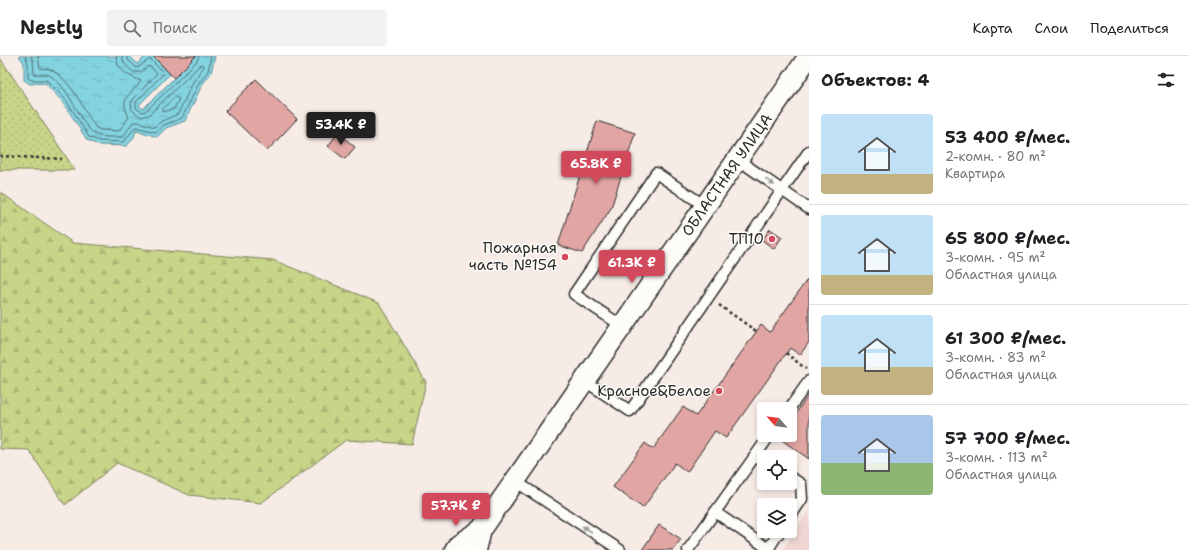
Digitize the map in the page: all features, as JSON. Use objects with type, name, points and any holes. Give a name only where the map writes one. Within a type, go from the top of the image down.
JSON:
[{"type":"street","name":"ОБЛАСТНАЯ УЛИЦА","points":[[476,550],[481,530],[809,56]]},
{"type":"street","name":"ОБЛАСТНАЯ УЛИЦА","points":[[455,550],[459,544],[481,530]]},
{"type":"lane","points":[[585,381],[630,411],[809,152]]},
{"type":"lane","points":[[737,160],[809,209]]},
{"type":"lane","points":[[622,326],[574,294],[656,173],[705,206]]},
{"type":"lane","points":[[794,402],[809,381]]},
{"type":"lane","points":[[688,550],[715,512],[757,460]]},
{"type":"lane","points":[[515,481],[613,548]]},
{"type":"lane","points":[[797,481],[801,484],[802,499],[797,506]]},
{"type":"lane","points":[[715,512],[769,549],[776,538]]},
{"type":"path","points":[[0,156],[62,159]]},
{"type":"path","points":[[708,297],[756,331]]},
{"type":"path","points":[[786,353],[809,372]]},
{"type":"shaded area","points":[[809,511],[809,550],[782,550],[791,538],[797,538],[797,529]]},
{"type":"green space","points":[[0,58],[75,170],[0,170]]},
{"type":"green space","points":[[0,192],[73,243],[273,260],[379,303],[426,382],[412,444],[346,440],[261,503],[189,495],[117,463],[65,505],[29,450],[0,449]]},
{"type":"water","points":[[19,56],[130,56],[137,64],[146,56],[153,56],[170,74],[139,105],[143,109],[196,56],[215,56],[211,73],[202,85],[185,121],[166,128],[157,137],[136,130],[134,137],[127,146],[98,145],[87,140],[63,102],[45,83],[30,84],[24,80],[24,63]]},
{"type":"building","points":[[153,56],[196,56],[174,78]]},
{"type":"building","points":[[256,79],[297,119],[267,151],[225,111]]},
{"type":"building","points":[[597,121],[635,133],[611,208],[582,253],[558,245]]},
{"type":"building","points":[[338,133],[355,147],[345,159],[328,146]]},
{"type":"building","name":"ТП10","points":[[770,229],[782,237],[774,249],[762,240]]},
{"type":"building","points":[[809,277],[809,342],[800,355],[790,348],[726,438],[715,431],[687,472],[675,463],[643,508],[613,487],[645,443],[653,449],[683,407],[696,416],[761,325],[770,332]]},
{"type":"building","points":[[809,394],[809,459],[785,442],[797,442],[797,412]]},
{"type":"building","points":[[659,525],[681,539],[673,550],[642,550]]},
{"type":"place","name":"ТП10","points":[[772,239]]},
{"type":"place","name":"Пожарная часть №154","points":[[565,257]]},
{"type":"place","name":"Красное&Белое","points":[[719,391]]}]
